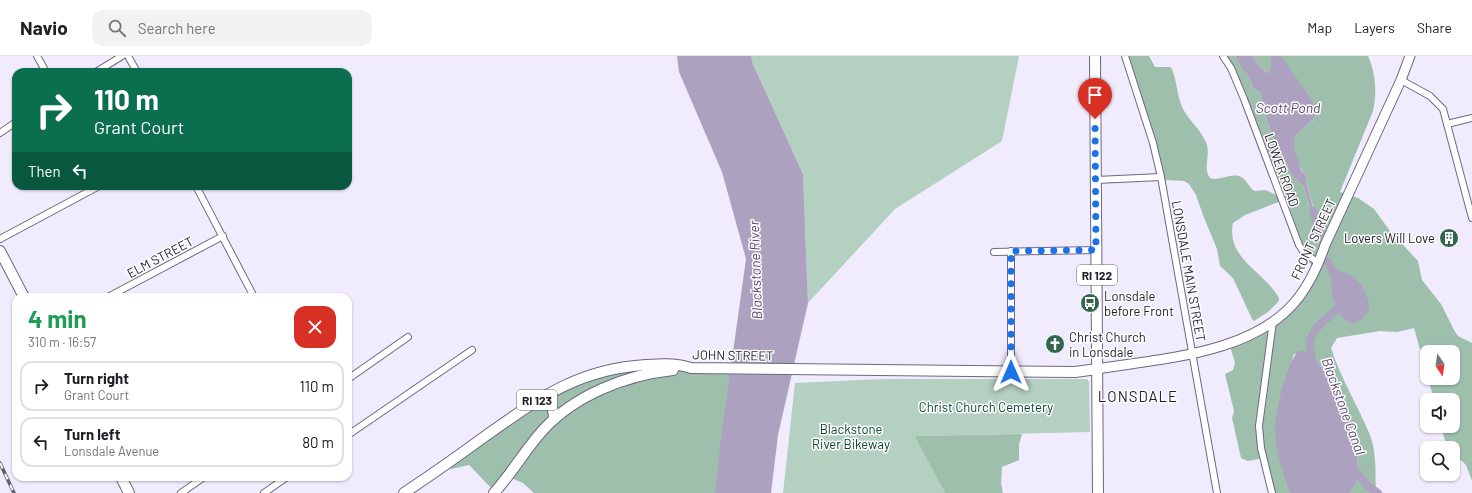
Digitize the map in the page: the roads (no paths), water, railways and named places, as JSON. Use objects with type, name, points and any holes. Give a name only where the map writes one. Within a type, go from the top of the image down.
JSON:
[{"type":"main road","name":"RI 122","points":[[1095,56],[1098,493]]},
{"type":"main road","name":"FRONT STREET","points":[[1097,369],[1192,352],[1239,340],[1253,335],[1273,321],[1298,298],[1319,264],[1325,245],[1401,80],[1410,56]]},
{"type":"main road","points":[[0,251],[22,293]]},
{"type":"main road","name":"JOHN STREET","points":[[404,493],[538,399],[575,380],[613,369],[656,364],[691,368],[1011,372],[1075,372],[1097,369]]},
{"type":"main road","name":"RI 123","points":[[494,493],[517,466],[534,440],[554,419],[576,403],[610,385],[658,372],[691,368]]},
{"type":"main road","points":[[610,385],[613,369]]},
{"type":"main road","points":[[538,399],[547,401],[551,404],[554,419]]},
{"type":"main road","points":[[123,481],[129,493]]},
{"type":"street","points":[[37,56],[44,68]]},
{"type":"street","points":[[102,68],[122,56]]},
{"type":"street","points":[[128,56],[135,68]]},
{"type":"street","name":"LONSDALE MAIN STREET","points":[[1125,56],[1153,143],[1161,177],[1217,493]]},
{"type":"street","name":"LOWER ROAD","points":[[1223,56],[1231,68],[1244,99],[1300,245],[1304,253],[1319,264]]},
{"type":"street","points":[[1401,80],[1436,100],[1443,109],[1472,218]]},
{"type":"street","points":[[1447,124],[1472,118]]},
{"type":"street","points":[[0,133],[12,125]]},
{"type":"street","points":[[1096,180],[1161,177]]},
{"type":"street","points":[[0,239],[92,190]]},
{"type":"street","points":[[198,190],[252,293]]},
{"type":"street","name":"ELM STREET","points":[[116,293],[223,236]]},
{"type":"street","points":[[994,252],[1096,250]]},
{"type":"street","points":[[1011,251],[1011,372]]},
{"type":"street","points":[[1272,493],[1261,448],[1259,426],[1273,321]]},
{"type":"street","points":[[352,375],[408,337]]},
{"type":"street","points":[[352,432],[472,350]]},
{"type":"street","points":[[181,493],[198,481]]},
{"type":"street","points":[[264,493],[281,481]]},
{"type":"water","name":"Blackstone River","points":[[677,56],[751,56],[753,64],[803,174],[808,303],[778,435],[771,493],[715,493],[721,438],[746,259],[722,172],[679,72]]},
{"type":"water","name":"Scott Pond","points":[[1235,56],[1253,56],[1259,66],[1267,73],[1271,69],[1271,56],[1281,56],[1312,100],[1315,108],[1314,119],[1296,134],[1294,142],[1295,151],[1301,170],[1307,177],[1306,183],[1317,221],[1316,222],[1303,186],[1293,177],[1272,135],[1263,108],[1261,93],[1253,88],[1248,75]]},
{"type":"water","points":[[1338,271],[1351,275],[1356,279],[1361,284],[1367,297],[1369,310],[1361,320],[1354,323],[1346,321],[1340,314],[1332,295],[1332,274]]},
{"type":"water","points":[[1301,350],[1312,355],[1319,364],[1346,408],[1356,446],[1359,477],[1350,493],[1290,493],[1278,455],[1275,425],[1279,401],[1286,375],[1296,354]]},
{"type":"waterway","name":"Blackstone Canal","points":[[1313,211],[1321,235]]},
{"type":"waterway","name":"Blackstone Canal","points":[[1328,262],[1340,282]]},
{"type":"waterway","name":"Blackstone Canal","points":[[1313,365],[1310,345],[1312,336],[1319,325],[1335,311],[1343,301]]},
{"type":"waterway","name":"Blackstone Canal","points":[[1353,468],[1368,486],[1378,493]]},
{"type":"railway","points":[[0,463],[14,493]]},
{"type":"place","name":"Lovers Will Love","points":[[1449,238]]},
{"type":"place","name":"Lonsdale before Front","points":[[1090,303]]},
{"type":"place","name":"Christ Church in Lonsdale","points":[[1055,344]]},
{"type":"district","name":"LONSDALE","points":[[1138,396]]},
{"type":"park label","name":"Christ Church Cemetery","points":[[986,407]]},
{"type":"park label","name":"Blackstone River Bikeway","points":[[851,436]]}]
